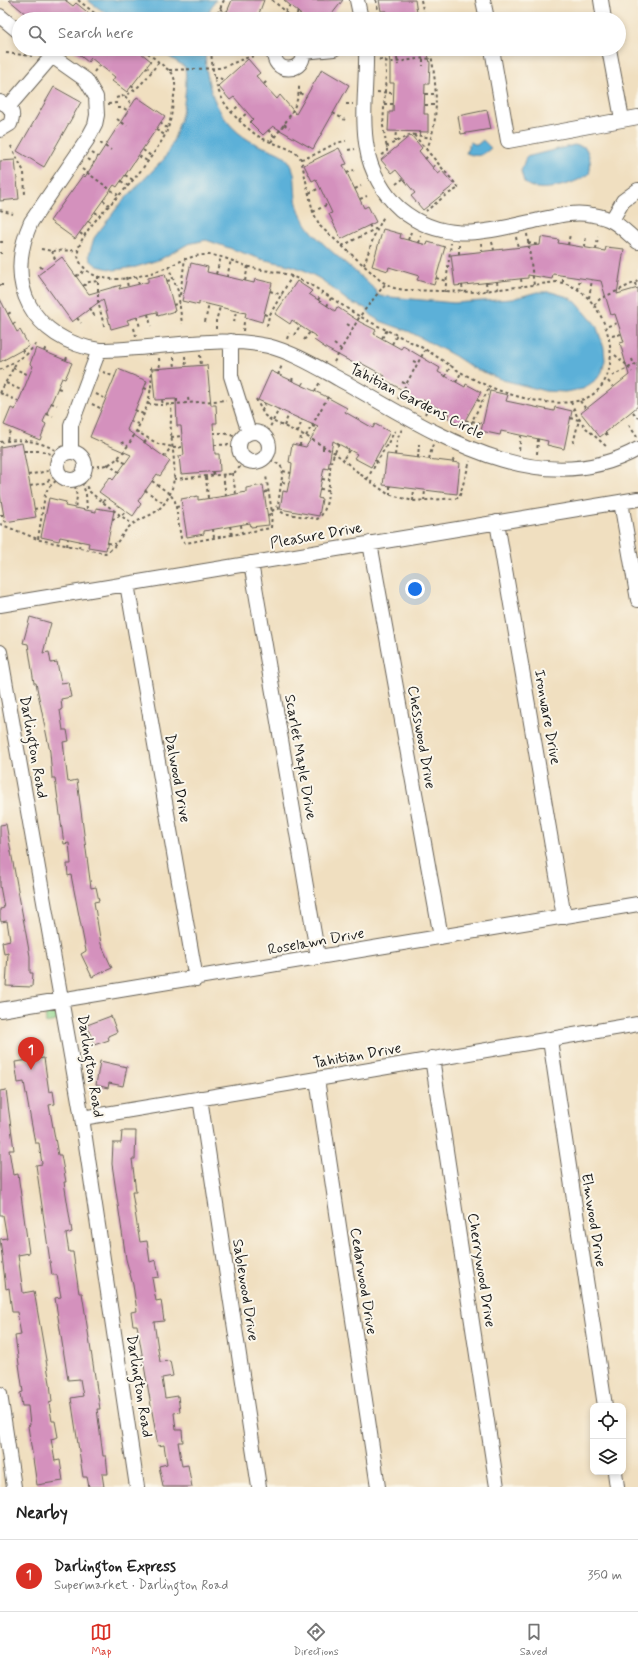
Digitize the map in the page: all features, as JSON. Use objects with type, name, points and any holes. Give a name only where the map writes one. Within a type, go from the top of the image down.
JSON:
[{"type":"street","points":[[357,0],[360,12]]},
{"type":"street","points":[[483,0],[486,12]]},
{"type":"street","points":[[601,0],[603,12]]},
{"type":"street","points":[[0,16],[12,26]]},
{"type":"street","points":[[274,56],[280,66],[284,69],[298,66],[303,56]]},
{"type":"street","points":[[366,56],[365,135],[370,160],[389,196],[401,209],[416,220],[453,232],[471,234],[567,214],[593,215],[612,220],[638,242]]},
{"type":"street","points":[[493,56],[508,141],[638,117]]},
{"type":"street","points":[[610,56],[622,119]]},
{"type":"street","points":[[0,130],[7,128],[12,120],[12,110],[4,104],[46,57]]},
{"type":"street","name":"Tahitian Gardens Circle","points":[[46,57],[86,80],[96,97],[97,115],[95,125],[88,140],[31,222],[23,244],[21,280],[28,304],[44,324],[61,338],[73,343],[100,350],[224,341],[275,348],[328,374],[437,433],[500,460],[554,469],[592,466],[615,460],[638,449]]},
{"type":"street","points":[[612,220],[623,201],[638,190]]},
{"type":"street","points":[[224,341],[244,439],[241,454],[246,460],[257,462],[266,457],[269,448],[265,437],[258,433],[244,439]]},
{"type":"street","points":[[69,468],[71,425],[100,350]]},
{"type":"street","name":"Pleasure Drive","points":[[0,606],[638,499]]},
{"type":"street","points":[[621,502],[638,600]]},
{"type":"street","name":"Ironware Drive","points":[[497,522],[564,917]]},
{"type":"street","name":"Chesswood Drive","points":[[370,543],[441,937]]},
{"type":"street","name":"Scarlet Maple Drive","points":[[251,563],[318,957]]},
{"type":"street","name":"Dalwood Drive","points":[[127,584],[196,978]]},
{"type":"street","name":"Darlington Road","points":[[0,652],[82,1118],[138,1487]]},
{"type":"street","name":"Roselawn Drive","points":[[0,1010],[638,904]]},
{"type":"street","name":"Tahitian Drive","points":[[82,1118],[638,1024]]},
{"type":"street","name":"Elmwood Drive","points":[[550,1040],[605,1403]]},
{"type":"street","name":"Cherrywood Drive","points":[[432,1058],[497,1487]]},
{"type":"street","name":"Cedarwood Drive","points":[[317,1079],[378,1487]]},
{"type":"street","name":"Sablewood Drive","points":[[200,1098],[259,1487]]},
{"type":"street","points":[[0,1394],[14,1487]]},
{"type":"street","points":[[615,1475],[617,1487]]},
{"type":"path","points":[[78,0],[92,12]]},
{"type":"path","points":[[218,12],[224,0]]},
{"type":"path","points":[[272,0],[277,2],[285,12],[290,5]]},
{"type":"path","points":[[376,0],[379,12]]},
{"type":"path","points":[[421,0],[424,12]]},
{"type":"path","points":[[220,9],[227,12]]},
{"type":"path","points":[[6,53],[12,54]]},
{"type":"path","points":[[32,56],[46,57]]},
{"type":"path","points":[[152,56],[175,78],[175,87],[168,128],[147,162],[128,186],[118,195],[93,224],[78,250],[78,259],[91,273],[98,276],[118,278],[136,276],[168,266],[186,258],[209,255],[221,256],[248,266],[292,276],[322,292],[360,316],[452,365],[461,372],[490,386],[532,399],[571,402],[580,401],[601,391],[614,372]]},
{"type":"path","points":[[211,56],[214,78],[222,102],[231,113],[254,134],[291,149],[301,159],[313,212],[320,226],[386,283],[394,288],[404,290],[445,292],[487,292],[522,286],[562,283],[578,290],[588,298],[608,326],[612,337],[621,334]]},
{"type":"path","points":[[168,70],[226,66],[246,57],[256,56]]},
{"type":"path","points":[[373,56],[385,61],[398,63],[422,58],[432,59]]},
{"type":"path","points":[[378,159],[386,152],[383,126],[385,92],[385,56]]},
{"type":"path","points":[[426,150],[431,138],[434,124],[435,94],[431,56]]},
{"type":"path","points":[[397,58],[398,63]]},
{"type":"path","points":[[422,58],[423,66]]},
{"type":"path","points":[[116,98],[125,96],[136,89],[159,62]]},
{"type":"path","points":[[94,72],[99,65]]},
{"type":"path","points":[[146,67],[152,71]]},
{"type":"path","points":[[214,78],[220,78],[224,81]]},
{"type":"path","points":[[264,84],[268,80]]},
{"type":"path","points":[[131,86],[136,89]]},
{"type":"path","points":[[271,142],[293,111],[300,93],[299,86]]},
{"type":"path","points":[[366,92],[393,93]]},
{"type":"path","points":[[300,93],[306,97]]},
{"type":"path","points":[[425,94],[435,94]]},
{"type":"path","points":[[125,96],[132,105]]},
{"type":"path","points":[[231,113],[240,104]]},
{"type":"path","points":[[384,104],[393,104]]},
{"type":"path","points":[[424,105],[435,105]]},
{"type":"path","points":[[118,108],[124,108],[129,111]]},
{"type":"path","points":[[239,120],[248,112]]},
{"type":"path","points":[[333,113],[345,120]]},
{"type":"path","points":[[117,119],[127,126]]},
{"type":"path","points":[[160,123],[168,128]]},
{"type":"path","points":[[284,124],[289,128]]},
{"type":"path","points":[[156,130],[165,135]]},
{"type":"path","points":[[268,130],[275,137]]},
{"type":"path","points":[[395,142],[396,131]]},
{"type":"path","points":[[386,147],[406,136],[414,135],[431,138]]},
{"type":"path","points":[[414,135],[459,188],[446,195],[427,211],[422,211]]},
{"type":"path","points":[[98,141],[111,150]]},
{"type":"path","points":[[301,159],[315,155],[332,144],[346,141]]},
{"type":"path","points":[[11,146],[24,172],[25,195]]},
{"type":"path","points":[[143,150],[151,156]]},
{"type":"path","points":[[426,158],[430,154]]},
{"type":"path","points":[[139,156],[147,162]]},
{"type":"path","points":[[308,158],[310,162]]},
{"type":"path","points":[[433,167],[438,163]]},
{"type":"path","points":[[80,167],[118,195]]},
{"type":"path","points":[[347,173],[354,170]]},
{"type":"path","points":[[125,175],[132,180]]},
{"type":"path","points":[[121,181],[128,186]]},
{"type":"path","points":[[355,189],[361,186]]},
{"type":"path","points":[[308,194],[320,188]]},
{"type":"path","points":[[360,199],[366,196]]},
{"type":"path","points":[[103,200],[109,205]]},
{"type":"path","points":[[313,212],[328,204]]},
{"type":"path","points":[[0,210],[13,214]]},
{"type":"path","points":[[95,212],[100,216]]},
{"type":"path","points":[[364,265],[378,227],[384,216]]},
{"type":"path","points":[[88,221],[93,224]]},
{"type":"path","points":[[369,225],[372,230]]},
{"type":"path","points":[[342,246],[378,227]]},
{"type":"path","points":[[527,232],[534,285]]},
{"type":"path","points":[[80,233],[85,237]]},
{"type":"path","points":[[568,245],[570,234]]},
{"type":"path","points":[[585,247],[586,234]]},
{"type":"path","points":[[596,249],[598,237]]},
{"type":"path","points":[[445,292],[452,240]]},
{"type":"path","points":[[528,243],[540,245]]},
{"type":"path","points":[[41,249],[52,251],[78,250]]},
{"type":"path","points":[[52,251],[56,262]]},
{"type":"path","points":[[216,274],[221,256]]},
{"type":"path","points":[[179,298],[186,258]]},
{"type":"path","points":[[227,277],[231,260]]},
{"type":"path","points":[[40,266],[44,271]]},
{"type":"path","points":[[168,266],[179,298],[182,324]]},
{"type":"path","points":[[245,281],[248,266]]},
{"type":"path","points":[[76,276],[82,273],[84,267]]},
{"type":"path","points":[[562,283],[563,275]]},
{"type":"path","points":[[98,276],[98,301],[104,326]]},
{"type":"path","points":[[136,276],[139,284]]},
{"type":"path","points":[[268,326],[269,316],[292,276]]},
{"type":"path","points":[[126,277],[128,287]]},
{"type":"path","points":[[436,278],[446,281]]},
{"type":"path","points":[[578,290],[580,278]]},
{"type":"path","points":[[521,279],[522,286]]},
{"type":"path","points":[[83,286],[88,282],[98,280]]},
{"type":"path","points":[[167,281],[174,280]]},
{"type":"path","points":[[588,298],[592,280]]},
{"type":"path","points":[[497,281],[498,290]]},
{"type":"path","points":[[594,305],[600,299],[638,281]]},
{"type":"path","points":[[486,282],[487,292]]},
{"type":"path","points":[[328,374],[360,316],[386,283]]},
{"type":"path","points":[[635,283],[636,288]]},
{"type":"path","points":[[462,285],[463,292]]},
{"type":"path","points":[[270,291],[282,294]]},
{"type":"path","points":[[318,300],[322,292]]},
{"type":"path","points":[[327,306],[331,298]]},
{"type":"path","points":[[173,305],[180,303]]},
{"type":"path","points":[[205,322],[209,304]]},
{"type":"path","points":[[220,307],[216,321],[224,341]]},
{"type":"path","points":[[90,308],[95,317]]},
{"type":"path","points":[[8,314],[13,311]]},
{"type":"path","points":[[234,322],[236,311]]},
{"type":"path","points":[[148,314],[151,326]]},
{"type":"path","points":[[264,314],[269,316]]},
{"type":"path","points":[[137,317],[140,327]]},
{"type":"path","points":[[77,318],[81,323]]},
{"type":"path","points":[[13,324],[18,321]]},
{"type":"path","points":[[608,326],[618,323]]},
{"type":"path","points":[[347,324],[353,328]]},
{"type":"path","points":[[294,335],[300,326]]},
{"type":"path","points":[[382,338],[387,330]]},
{"type":"path","points":[[304,340],[310,332]]},
{"type":"path","points":[[392,344],[397,335]]},
{"type":"path","points":[[0,370],[26,356],[38,342]]},
{"type":"path","points":[[334,344],[341,349]]},
{"type":"path","points":[[44,351],[46,347]]},
{"type":"path","points":[[615,348],[615,360]]},
{"type":"path","points":[[22,350],[26,356]]},
{"type":"path","points":[[397,400],[425,350]]},
{"type":"path","points":[[615,355],[629,367],[632,372]]},
{"type":"path","points":[[632,359],[634,365]]},
{"type":"path","points":[[18,360],[0,393],[18,402]]},
{"type":"path","points":[[413,361],[420,367]]},
{"type":"path","points":[[611,377],[638,363]]},
{"type":"path","points":[[445,377],[452,365]]},
{"type":"path","points":[[28,475],[69,468],[107,464],[118,458],[128,446],[148,404],[151,366]]},
{"type":"path","points":[[365,371],[368,366]]},
{"type":"path","points":[[13,368],[29,375]]},
{"type":"path","points":[[375,376],[378,372]]},
{"type":"path","points":[[456,382],[461,372]]},
{"type":"path","points":[[292,381],[293,377]]},
{"type":"path","points":[[608,381],[613,387]]},
{"type":"path","points":[[402,382],[409,387]]},
{"type":"path","points":[[5,383],[23,391]]},
{"type":"path","points":[[470,430],[471,422],[490,386]]},
{"type":"path","points":[[58,388],[63,390]]},
{"type":"path","points":[[144,388],[150,391]]},
{"type":"path","points":[[306,436],[329,395]]},
{"type":"path","points":[[177,398],[177,404]]},
{"type":"path","points":[[188,398],[189,404]]},
{"type":"path","points":[[148,404],[189,404],[237,399]]},
{"type":"path","points":[[256,399],[264,415],[274,422],[298,432],[335,452],[344,458],[367,479],[390,495],[413,501],[459,498],[464,476],[474,450]]},
{"type":"path","points":[[483,399],[488,400]]},
{"type":"path","points":[[162,400],[163,405]]},
{"type":"path","points":[[477,400],[482,402]]},
{"type":"path","points":[[580,401],[586,409]]},
{"type":"path","points":[[207,402],[208,406]]},
{"type":"path","points":[[571,402],[586,428],[606,446],[615,460]]},
{"type":"path","points":[[51,403],[57,405]]},
{"type":"path","points":[[262,411],[265,403]]},
{"type":"path","points":[[424,415],[430,404]]},
{"type":"path","points":[[0,524],[38,540],[105,553],[110,552],[122,533],[139,519],[157,510],[170,494],[174,479],[171,436],[171,405]]},
{"type":"path","points":[[324,405],[328,407]]},
{"type":"path","points":[[265,437],[274,422],[279,409]]},
{"type":"path","points":[[135,410],[143,414]]},
{"type":"path","points":[[633,412],[638,418]]},
{"type":"path","points":[[47,414],[53,416]]},
{"type":"path","points":[[284,426],[289,414]]},
{"type":"path","points":[[395,455],[397,440],[407,417]]},
{"type":"path","points":[[570,418],[580,420]]},
{"type":"path","points":[[298,432],[302,420]]},
{"type":"path","points":[[466,420],[483,424]]},
{"type":"path","points":[[573,444],[580,420]]},
{"type":"path","points":[[130,421],[138,424]]},
{"type":"path","points":[[629,424],[638,438]]},
{"type":"path","points":[[312,426],[317,428]]},
{"type":"path","points":[[7,440],[11,428]]},
{"type":"path","points":[[136,430],[158,444],[172,447],[183,447]]},
{"type":"path","points":[[367,479],[395,431]]},
{"type":"path","points":[[213,433],[224,432],[244,439]]},
{"type":"path","points":[[605,433],[608,436]]},
{"type":"path","points":[[300,446],[301,434]]},
{"type":"path","points":[[171,436],[182,436]]},
{"type":"path","points":[[144,443],[148,438]]},
{"type":"path","points":[[214,444],[244,439]]},
{"type":"path","points":[[0,442],[7,440],[35,441],[47,445],[90,492],[132,524]]},
{"type":"path","points":[[122,442],[128,446]]},
{"type":"path","points":[[278,505],[281,512],[317,519],[323,513],[329,490],[329,480],[335,452],[339,444]]},
{"type":"path","points":[[418,458],[419,444]]},
{"type":"path","points":[[323,445],[323,450]]},
{"type":"path","points":[[164,457],[172,447]]},
{"type":"path","points":[[344,458],[348,450]]},
{"type":"path","points":[[24,451],[42,451],[69,468],[86,494],[86,510]]},
{"type":"path","points":[[453,462],[454,456]]},
{"type":"path","points":[[266,457],[280,465],[283,471],[278,505],[268,516]]},
{"type":"path","points":[[118,458],[125,463]]},
{"type":"path","points":[[174,479],[223,476],[232,473],[246,460]]},
{"type":"path","points":[[107,464],[119,472]]},
{"type":"path","points":[[30,486],[44,483],[69,468]]},
{"type":"path","points":[[69,468],[78,497],[75,508]]},
{"type":"path","points":[[38,540],[42,508],[48,488],[69,468]]},
{"type":"path","points":[[283,471],[291,473]]},
{"type":"path","points":[[213,472],[214,476]]},
{"type":"path","points":[[232,473],[236,494]]},
{"type":"path","points":[[223,476],[226,496]]},
{"type":"path","points":[[152,481],[170,494],[176,507],[183,542],[188,543],[271,528],[272,512],[266,476]]},
{"type":"path","points":[[206,477],[208,498]]},
{"type":"path","points":[[322,479],[329,480]]},
{"type":"path","points":[[282,482],[288,483]]},
{"type":"path","points":[[390,486],[390,495]]},
{"type":"path","points":[[264,493],[269,489]]},
{"type":"path","points":[[320,489],[329,490]]},
{"type":"path","points":[[413,501],[414,489]]},
{"type":"path","points":[[145,490],[163,503]]},
{"type":"path","points":[[424,501],[425,490]]},
{"type":"path","points":[[103,502],[106,497]]},
{"type":"path","points":[[176,507],[182,506]]},
{"type":"path","points":[[34,509],[42,508]]},
{"type":"path","points":[[112,519],[117,518],[126,511]]},
{"type":"path","points":[[241,525],[242,533]]},
{"type":"path","points":[[230,526],[232,535]]},
{"type":"path","points":[[213,529],[214,538]]},
{"type":"path","points":[[67,546],[68,539]]},
{"type":"path","points":[[79,548],[80,541]]},
{"type":"path","points":[[108,543],[115,544]]},
{"type":"green space","points":[[45,1011],[55,1014],[58,1017],[56,1021],[46,1023]]},
{"type":"water","points":[[87,0],[216,0],[209,12],[104,12]]},
{"type":"water","points":[[168,56],[205,56],[211,92],[224,117],[232,127],[243,136],[256,144],[280,153],[287,159],[294,173],[298,207],[308,227],[332,252],[376,290],[377,294],[380,296],[454,303],[512,299],[537,292],[551,292],[568,297],[576,302],[596,325],[604,348],[605,360],[602,372],[597,379],[583,389],[565,392],[545,391],[503,380],[473,368],[455,356],[410,332],[380,321],[373,317],[365,308],[349,302],[322,280],[306,271],[293,266],[261,259],[206,240],[188,244],[161,259],[136,267],[114,270],[97,266],[91,261],[89,255],[94,238],[120,204],[164,159],[174,138],[182,114],[186,90],[185,67]]},
{"type":"water","points":[[483,140],[491,148],[488,151],[482,155],[466,153],[470,142],[477,145]]},
{"type":"water","points":[[574,145],[585,147],[587,150],[590,163],[589,174],[566,185],[556,187],[538,188],[530,186],[524,182],[521,171],[526,157]]},
{"type":"building","points":[[9,0],[65,0],[73,6],[76,3],[87,12],[30,12],[23,12]]},
{"type":"building","points":[[232,0],[264,0],[260,12],[227,12]]},
{"type":"building","points":[[284,0],[343,0],[334,12],[298,12]]},
{"type":"building","points":[[379,0],[415,0],[417,12],[386,12],[381,11]]},
{"type":"building","points":[[81,56],[145,56],[151,61],[127,92],[112,81],[115,77],[91,58],[88,62]]},
{"type":"building","points":[[389,56],[428,56],[430,63],[429,84],[425,84],[424,114],[428,114],[428,132],[388,131],[389,112],[393,112],[394,83],[390,83]]},
{"type":"building","points":[[248,59],[260,73],[256,76],[277,99],[280,95],[296,114],[322,69],[349,85],[313,149],[273,126],[263,135],[250,122],[253,119],[234,97],[230,100],[218,86]]},
{"type":"building","points":[[54,87],[81,102],[44,167],[17,151]]},
{"type":"building","points":[[137,97],[165,116],[117,187],[114,185],[75,239],[50,221],[83,175],[85,177]]},
{"type":"building","points":[[487,110],[491,129],[461,134],[458,116]]},
{"type":"building","points":[[411,135],[422,148],[419,151],[438,174],[442,171],[454,185],[423,210],[411,196],[415,193],[396,170],[392,173],[381,160]]},
{"type":"building","points":[[339,148],[347,164],[343,165],[364,208],[368,206],[376,222],[341,239],[329,214],[332,213],[316,179],[312,181],[304,165]]},
{"type":"building","points":[[15,160],[19,199],[0,201],[0,161]]},
{"type":"building","points":[[383,229],[401,234],[400,238],[427,245],[428,242],[445,247],[434,285],[417,280],[419,276],[389,267],[388,271],[372,266]]},
{"type":"building","points":[[541,237],[559,240],[558,243],[605,251],[606,247],[624,249],[617,294],[638,288],[638,406],[600,437],[581,413],[629,375],[620,343],[624,342],[615,314],[611,315],[601,281],[553,274],[552,279],[528,275],[528,278],[455,286],[451,255],[540,245]]},
{"type":"building","points":[[62,257],[89,294],[121,285],[119,289],[148,282],[148,278],[165,274],[175,311],[158,316],[157,312],[148,314],[127,320],[129,324],[111,329],[103,299],[72,322],[38,275]]},
{"type":"building","points":[[191,263],[208,267],[207,272],[254,283],[255,279],[272,283],[262,322],[245,317],[246,313],[199,302],[199,305],[182,301]]},
{"type":"building","points":[[297,281],[312,291],[309,294],[335,311],[337,307],[360,322],[376,330],[374,334],[401,349],[403,346],[440,368],[438,372],[465,387],[466,384],[481,392],[462,426],[447,417],[449,414],[423,400],[421,404],[405,395],[406,392],[383,379],[385,376],[359,362],[357,365],[327,349],[314,340],[317,337],[292,320],[290,324],[275,314]]},
{"type":"building","points":[[0,299],[17,332],[20,330],[29,346],[0,362]]},
{"type":"building","points":[[36,348],[72,363],[65,379],[62,378],[43,422],[46,424],[40,440],[4,425],[11,408],[15,410],[23,391],[33,366],[30,364]]},
{"type":"building","points":[[207,365],[211,405],[216,405],[217,423],[213,423],[215,454],[219,454],[220,471],[181,474],[179,456],[184,455],[181,426],[177,426],[176,399],[155,400],[152,369]]},
{"type":"building","points":[[118,369],[147,381],[127,430],[170,461],[160,476],[157,474],[138,501],[141,504],[133,516],[99,492],[110,477],[113,480],[131,455],[90,437]]},
{"type":"building","points":[[271,371],[347,408],[345,412],[373,428],[375,424],[390,432],[371,467],[354,458],[357,454],[333,441],[328,469],[324,468],[318,498],[322,499],[319,516],[280,509],[283,491],[287,492],[291,473],[292,463],[289,462],[292,444],[306,447],[318,427],[258,400]]},
{"type":"building","points":[[490,391],[508,395],[506,401],[554,411],[555,407],[572,411],[564,449],[547,445],[548,441],[501,431],[500,435],[481,431]]},
{"type":"building","points":[[22,443],[36,517],[5,522],[0,494],[0,447]]},
{"type":"building","points":[[387,454],[460,463],[457,494],[383,485]]},
{"type":"building","points":[[263,485],[269,525],[251,527],[250,523],[204,531],[204,534],[187,537],[181,499],[198,496],[198,500],[226,496],[246,492],[246,488]]},
{"type":"building","points":[[49,498],[66,502],[65,506],[96,512],[96,508],[114,511],[106,550],[88,547],[89,543],[60,537],[59,541],[41,537]]},
{"type":"building","points":[[30,617],[51,623],[43,653],[49,652],[51,663],[57,662],[61,683],[68,682],[71,697],[61,699],[62,709],[60,710],[63,730],[67,730],[69,741],[63,742],[68,782],[77,780],[91,888],[96,887],[99,901],[94,902],[101,944],[112,968],[92,977],[81,954],[86,951],[71,875],[68,876],[67,864],[71,864],[69,843],[64,844],[55,778],[52,778],[50,752],[36,683],[34,683],[28,644],[23,643]]},
{"type":"building","points":[[6,824],[30,956],[30,973],[33,973],[32,987],[6,986],[8,953],[4,954],[2,942],[10,940],[7,921],[1,922],[0,917],[0,909],[4,908],[0,886],[0,825]]},
{"type":"building","points":[[111,1016],[117,1032],[108,1036],[109,1040],[94,1045],[87,1025]]},
{"type":"building","points":[[44,1058],[49,1092],[53,1091],[55,1104],[49,1105],[58,1155],[61,1155],[66,1182],[64,1182],[72,1232],[66,1234],[69,1252],[73,1252],[79,1293],[82,1293],[100,1409],[97,1409],[103,1456],[106,1456],[108,1474],[102,1474],[104,1487],[89,1487],[87,1477],[83,1477],[71,1398],[83,1396],[80,1379],[68,1380],[55,1298],[61,1297],[57,1275],[52,1275],[36,1165],[42,1164],[39,1143],[35,1143],[24,1082],[18,1083],[15,1062]]},
{"type":"building","points":[[100,1061],[127,1067],[123,1086],[109,1083],[108,1088],[96,1085]]},
{"type":"building","points":[[6,1090],[14,1150],[9,1150],[13,1175],[18,1174],[29,1253],[18,1255],[23,1293],[34,1291],[50,1383],[52,1402],[49,1403],[52,1421],[55,1421],[58,1437],[51,1439],[55,1461],[60,1460],[63,1481],[37,1485],[28,1426],[30,1425],[28,1406],[22,1406],[20,1393],[23,1392],[15,1336],[21,1335],[17,1312],[12,1312],[9,1288],[6,1289],[0,1239],[7,1238],[3,1215],[0,1215],[0,1091]]},
{"type":"building","points":[[122,1131],[136,1131],[135,1159],[132,1159],[136,1192],[132,1192],[138,1231],[140,1242],[147,1241],[150,1262],[156,1260],[159,1277],[152,1278],[156,1301],[161,1300],[164,1321],[154,1322],[160,1362],[170,1361],[173,1376],[162,1378],[165,1398],[178,1396],[180,1412],[174,1413],[176,1430],[182,1430],[183,1442],[178,1442],[182,1466],[188,1465],[192,1487],[163,1487],[159,1466],[167,1464],[164,1445],[158,1446],[137,1325],[133,1325],[131,1312],[137,1311],[133,1285],[126,1259],[112,1164],[113,1143],[121,1143]]},
{"type":"place","name":"Darlington Express","points":[[31,1070]]}]
